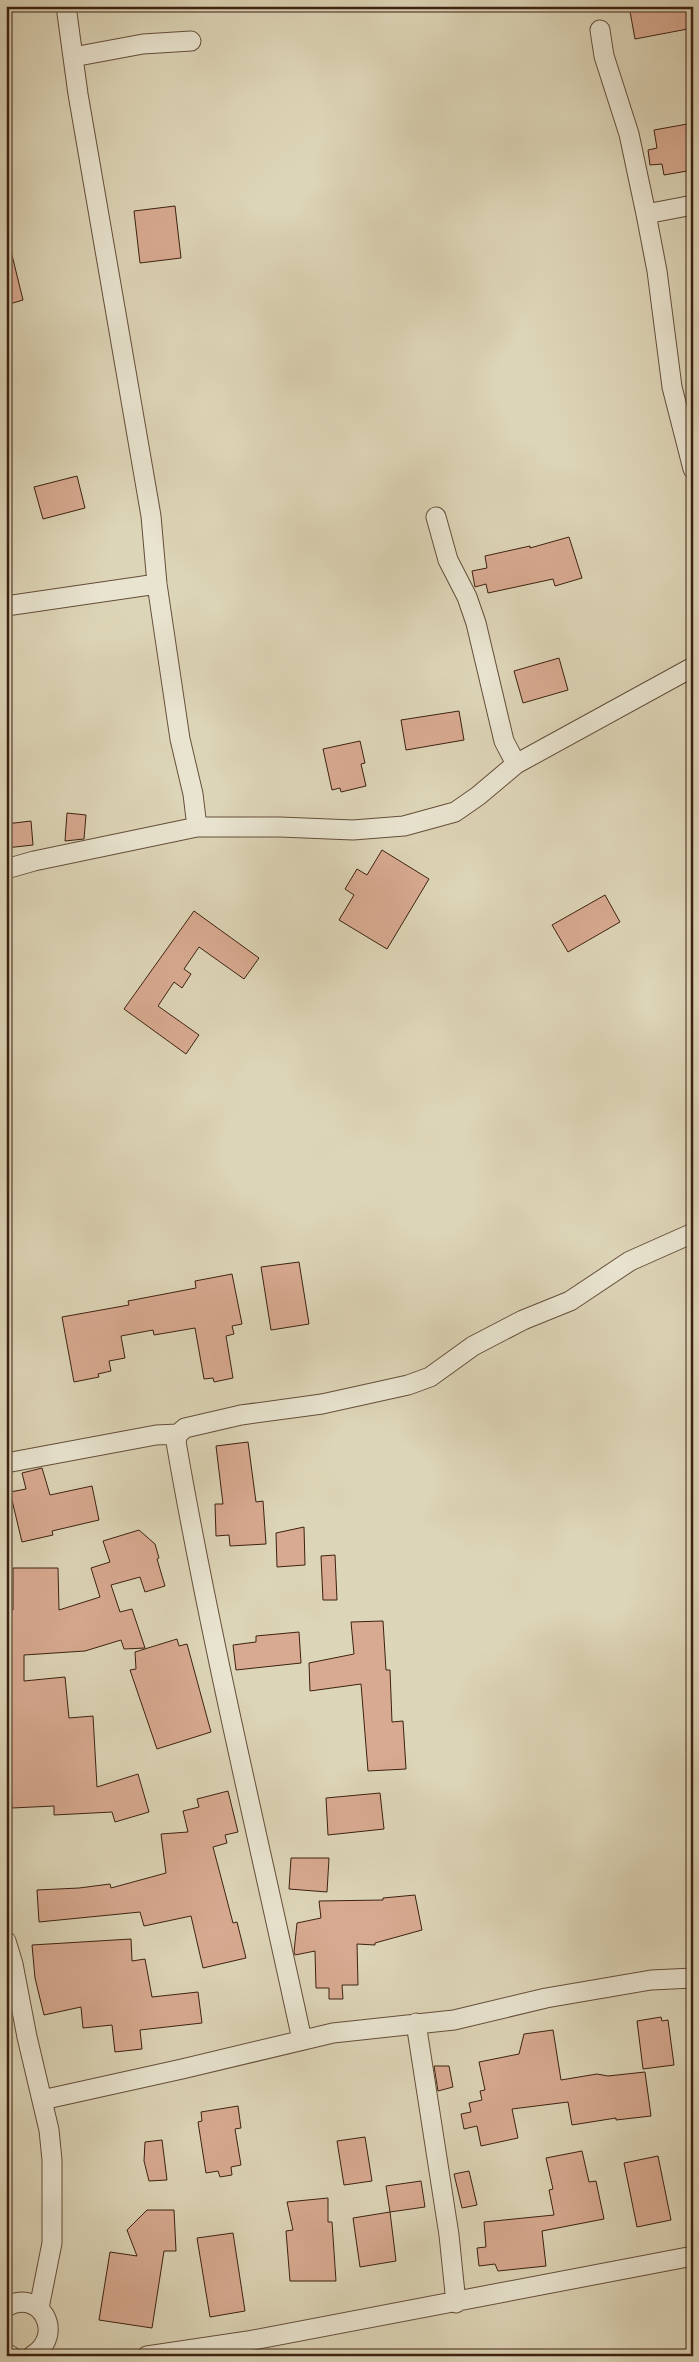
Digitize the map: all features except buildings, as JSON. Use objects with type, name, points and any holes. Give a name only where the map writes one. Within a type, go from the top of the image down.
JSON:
[{"type":"street","points":[[66,6],[73,57],[150,507],[157,584],[180,739],[193,794],[197,827]]},
{"type":"street","points":[[600,30],[604,56],[629,134],[646,214],[657,271],[672,387],[693,469]]},
{"type":"street","points":[[73,57],[143,44],[191,41]]},
{"type":"street","points":[[646,214],[693,205]]},
{"type":"street","points":[[436,517],[448,560],[467,597],[473,614],[504,741],[516,764]]},
{"type":"street","points":[[6,606],[157,584]]},
{"type":"street","points":[[6,869],[34,861],[197,827],[280,827],[353,830],[404,826],[455,812],[478,796],[516,764],[693,667]]},
{"type":"street","points":[[302,2040],[252,1808],[220,1677],[180,1470],[176,1442],[178,1434],[185,1428],[241,1415],[322,1404],[408,1386],[430,1377],[473,1346],[522,1320],[570,1301],[630,1261],[693,1233]]},
{"type":"street","points":[[6,1463],[156,1435],[178,1434]]},
{"type":"street","points":[[6,1941],[49,2130],[52,2160],[52,2243],[39,2308],[48,2325],[45,2344],[39,2354]]},
{"type":"street","points":[[42,2100],[182,2070],[334,2033],[454,2020],[537,2000],[651,1980],[693,1978]]},
{"type":"street","points":[[416,2023],[449,2234],[456,2303]]},
{"type":"street","points":[[148,2356],[216,2351],[693,2256]]},
{"type":"street","points":[[6,2307],[21,2302],[39,2308]]},
{"type":"street","points":[[6,2353],[11,2356]]}]
